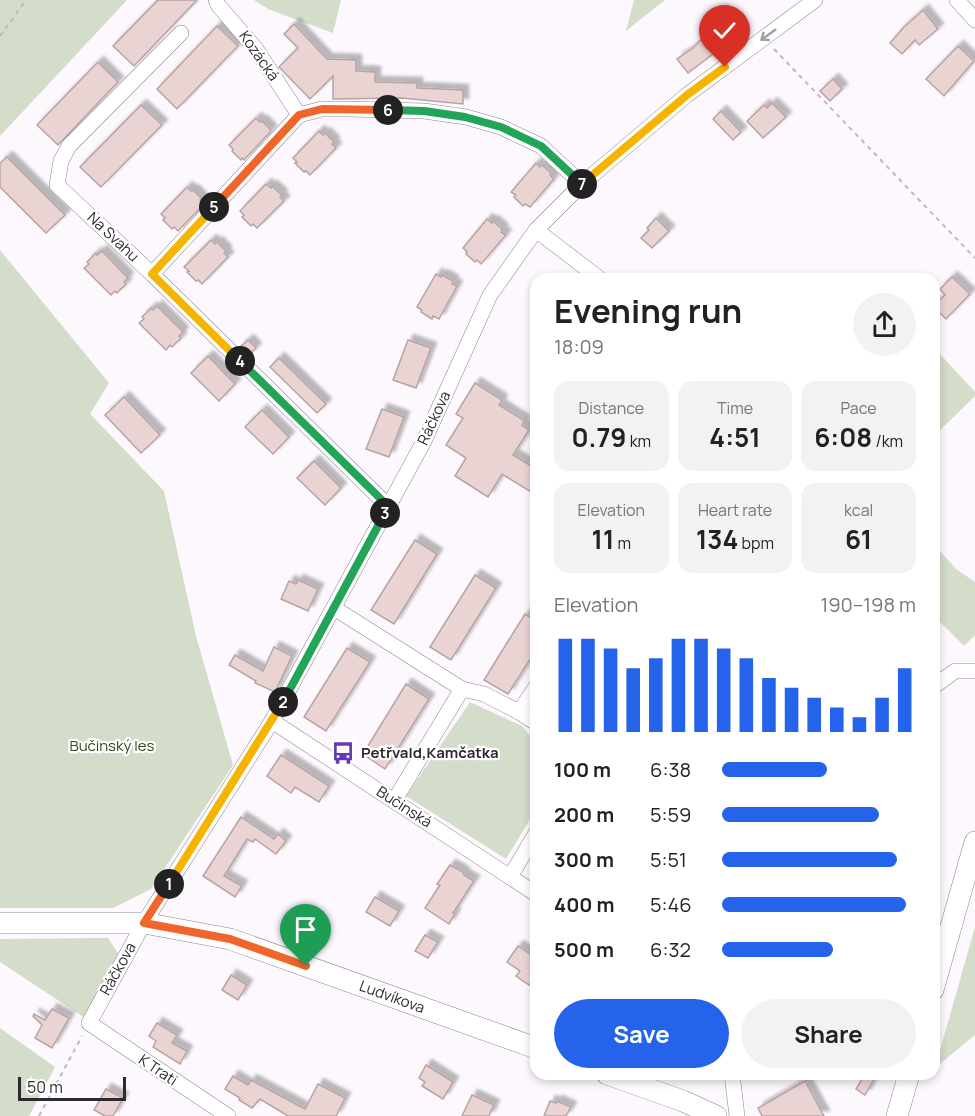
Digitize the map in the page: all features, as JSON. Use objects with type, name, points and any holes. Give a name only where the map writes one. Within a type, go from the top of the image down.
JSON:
[{"type":"street","name":"Kozácká","points":[[216,0],[256,50],[299,115]]},
{"type":"street","name":"Ráčkova","points":[[89,1023],[144,923],[272,721],[424,441],[490,295],[536,230],[582,184],[687,95],[815,0]]},
{"type":"street","points":[[957,0],[975,20]]},
{"type":"street","name":"Na Svahu","points":[[181,33],[69,146],[61,161],[57,185],[152,274],[389,507]]},
{"type":"street","points":[[152,274],[299,115],[322,109],[424,111],[465,117],[501,127],[541,146],[582,184]]},
{"type":"street","points":[[536,230],[592,273]]},
{"type":"street","points":[[334,608],[462,689],[484,694],[530,719]]},
{"type":"street","points":[[940,682],[955,671],[975,671]]},
{"type":"street","points":[[394,801],[462,689]]},
{"type":"street","points":[[519,712],[530,696]]},
{"type":"street","name":"Bučinská","points":[[272,721],[530,890]]},
{"type":"street","points":[[940,965],[975,842]]},
{"type":"street","points":[[510,877],[530,843]]},
{"type":"street","name":"Ludvíkova","points":[[0,923],[144,923],[230,939],[530,1046]]},
{"type":"street","name":"K Trati","points":[[89,1023],[228,1116]]},
{"type":"street","points":[[624,1080],[683,1101],[716,1116]]},
{"type":"street","points":[[733,1080],[737,1116]]},
{"type":"street","points":[[897,1116],[907,1080]]},
{"type":"path","points":[[0,36],[26,0]]},
{"type":"path","points":[[764,38],[975,258]]},
{"type":"path","points":[[39,1116],[89,1023]]},
{"type":"green space","points":[[0,0],[127,0],[0,136]]},
{"type":"green space","points":[[254,0],[341,0],[333,33],[268,9]]},
{"type":"green space","points":[[634,0],[665,0],[626,31]]},
{"type":"green space","name":"Bučinský les","points":[[0,250],[109,383],[90,414],[164,491],[196,636],[233,765],[151,889],[113,908],[0,908]]},
{"type":"green space","points":[[940,354],[975,392],[975,396],[940,430]]},
{"type":"green space","points":[[940,551],[956,569],[975,582],[975,635],[964,646],[940,622]]},
{"type":"green space","points":[[470,702],[522,726],[530,736],[530,819],[506,859],[406,796]]},
{"type":"green space","points":[[975,927],[975,1035],[940,1064],[940,1050]]},
{"type":"green space","points":[[108,938],[121,958],[85,1018],[0,962],[0,939]]},
{"type":"green space","points":[[0,1028],[55,1067],[29,1116],[0,1116]]},
{"type":"building","points":[[158,0],[197,0],[134,66],[113,46]]},
{"type":"building","points":[[923,10],[938,29],[919,45],[915,40],[902,54],[890,43]]},
{"type":"building","points":[[721,11],[739,34],[688,73],[677,59],[693,48],[710,30],[705,23]]},
{"type":"building","points":[[294,24],[327,59],[356,60],[356,71],[375,72],[375,82],[417,83],[417,88],[463,90],[463,104],[402,98],[333,99],[333,76],[310,99],[279,67],[298,48],[284,34]]},
{"type":"building","points":[[217,26],[238,46],[177,109],[157,89]]},
{"type":"building","points":[[958,46],[974,61],[944,96],[926,79]]},
{"type":"building","points":[[98,62],[118,82],[58,145],[37,125]]},
{"type":"building","points":[[833,79],[842,89],[830,101],[820,91]]},
{"type":"building","points":[[772,103],[786,117],[763,138],[747,121],[764,105],[767,108]]},
{"type":"building","points":[[141,105],[162,125],[101,187],[80,167]]},
{"type":"building","points":[[721,111],[741,132],[733,140],[713,119]]},
{"type":"building","points":[[256,118],[271,130],[244,160],[242,158],[241,160],[229,145]]},
{"type":"building","points":[[319,131],[323,135],[325,133],[334,142],[332,144],[336,148],[310,175],[295,163],[297,162],[293,158]]},
{"type":"building","points":[[7,157],[65,215],[46,233],[0,187],[0,163]]},
{"type":"building","points":[[536,163],[551,173],[554,179],[530,207],[525,204],[523,206],[514,197],[516,195],[511,192]]},
{"type":"building","points":[[266,184],[282,195],[280,197],[284,201],[257,228],[253,224],[251,226],[242,217],[244,215],[240,211]]},
{"type":"building","points":[[187,187],[202,199],[200,200],[204,204],[178,231],[174,227],[172,229],[163,220],[165,218],[161,214]]},
{"type":"building","points":[[656,218],[669,231],[652,248],[641,238]]},
{"type":"building","points":[[487,219],[492,223],[493,221],[506,235],[481,264],[466,254],[463,248]]},
{"type":"building","points":[[211,240],[215,244],[217,242],[226,251],[224,253],[228,257],[202,284],[196,281],[184,267]]},
{"type":"building","points":[[102,251],[128,278],[124,282],[126,284],[117,293],[115,291],[111,295],[84,268],[96,253],[97,255]]},
{"type":"building","points":[[436,274],[453,281],[452,284],[457,286],[439,319],[433,316],[432,319],[417,307]]},
{"type":"building","points":[[952,277],[970,294],[946,319],[940,313],[940,300],[945,295],[940,289]]},
{"type":"building","points":[[157,306],[183,332],[179,336],[181,338],[166,350],[139,323],[151,308],[153,310]]},
{"type":"building","points":[[248,340],[256,348],[249,355],[240,347]]},
{"type":"building","points":[[408,340],[431,348],[416,388],[393,380]]},
{"type":"building","points":[[208,356],[235,384],[219,401],[191,373]]},
{"type":"building","points":[[279,358],[326,404],[317,413],[270,367]]},
{"type":"building","points":[[475,383],[502,400],[499,405],[525,421],[522,425],[529,430],[513,455],[530,465],[530,491],[502,474],[488,497],[455,476],[466,458],[446,445],[463,418],[456,414]]},
{"type":"building","points":[[124,397],[160,435],[141,453],[105,415]]},
{"type":"building","points":[[382,409],[404,417],[389,457],[366,449]]},
{"type":"building","points":[[262,410],[289,437],[273,454],[245,427]]},
{"type":"building","points":[[314,461],[341,488],[325,505],[297,478]]},
{"type":"building","points":[[415,540],[437,554],[394,624],[371,610]]},
{"type":"building","points":[[475,575],[496,588],[451,660],[430,647]]},
{"type":"building","points":[[298,580],[318,589],[308,611],[281,599],[289,581],[296,584]]},
{"type":"building","points":[[525,614],[530,617],[530,659],[508,694],[484,680]]},
{"type":"building","points":[[274,647],[292,656],[275,692],[255,683],[256,681],[229,665],[235,655],[263,671]]},
{"type":"building","points":[[347,648],[370,662],[326,731],[304,717]]},
{"type":"building","points":[[406,684],[429,699],[385,769],[363,754]]},
{"type":"building","points":[[281,755],[329,786],[319,802],[295,787],[291,793],[267,776]]},
{"type":"building","points":[[241,817],[274,839],[278,834],[286,841],[276,854],[255,839],[253,842],[247,839],[224,876],[242,886],[235,897],[203,876]]},
{"type":"building","points":[[450,865],[474,881],[453,913],[455,914],[449,924],[425,908]]},
{"type":"building","points":[[375,897],[399,911],[390,926],[366,912]]},
{"type":"building","points":[[425,935],[438,942],[428,958],[415,951]]},
{"type":"building","points":[[518,946],[530,954],[529,985],[516,976],[520,971],[507,962]]},
{"type":"building","points":[[231,975],[247,985],[238,1000],[222,990]]},
{"type":"building","points":[[52,1009],[69,1018],[52,1048],[35,1038],[42,1025],[33,1016],[34,1014],[45,1020]]},
{"type":"building","points":[[157,1023],[177,1035],[172,1043],[187,1051],[180,1064],[153,1047],[156,1041],[149,1036]]},
{"type":"building","points":[[426,1065],[453,1082],[443,1099],[422,1086],[425,1082],[419,1078]]},
{"type":"building","points":[[233,1076],[248,1085],[251,1080],[305,1109],[318,1084],[345,1098],[336,1116],[288,1116],[260,1099],[252,1108],[239,1100],[240,1098],[225,1089]]},
{"type":"building","points":[[861,1080],[874,1080],[865,1095],[856,1089]]},
{"type":"building","points":[[805,1081],[824,1116],[762,1116],[758,1108]]},
{"type":"building","points":[[106,1089],[123,1098],[113,1116],[105,1116],[94,1110]]},
{"type":"building","points":[[472,1095],[494,1105],[489,1116],[462,1116]]},
{"type":"building","points":[[550,1101],[556,1103],[557,1101],[571,1107],[566,1116],[544,1116]]},
{"type":"place","name":"Petřvald,Kamčatka","points":[[343,753]]},
{"type":"route","points":[[306,966],[230,939],[144,923],[272,721],[389,507],[152,274],[299,115],[322,109],[348,109],[424,111],[465,117],[501,127],[541,146],[582,184],[687,95],[725,67]]}]
